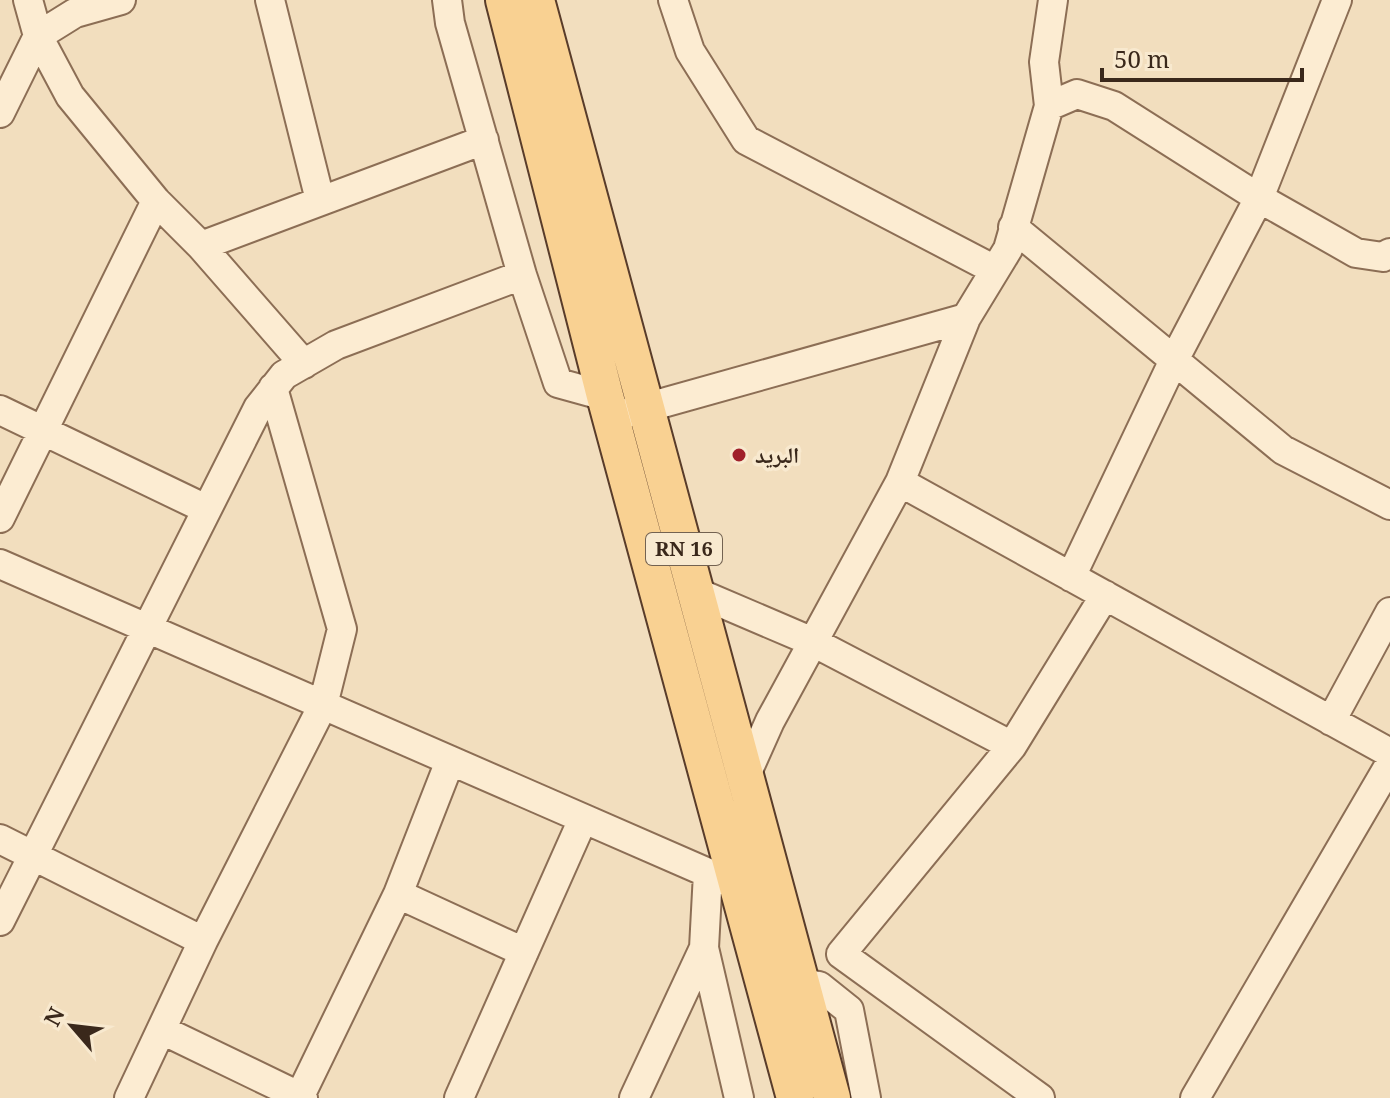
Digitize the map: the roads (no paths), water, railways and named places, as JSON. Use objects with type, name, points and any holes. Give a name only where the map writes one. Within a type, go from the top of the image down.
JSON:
[{"type":"main road","name":"RN 16","points":[[504,0],[608,407],[723,880],[795,1098]]},
{"type":"main road","name":"RN 16","points":[[536,0],[745,777],[810,985],[832,1098]]},
{"type":"street","points":[[28,0],[38,36],[70,96],[156,201],[201,246],[304,364]]},
{"type":"street","points":[[0,113],[38,36],[75,13],[121,0]]},
{"type":"street","points":[[270,0],[320,200]]},
{"type":"street","points":[[447,0],[450,23],[522,275],[558,383],[608,407],[646,408],[966,318]]},
{"type":"street","points":[[673,0],[690,51],[746,140],[995,270]]},
{"type":"street","points":[[745,777],[770,721],[900,482],[966,318],[1008,249],[1049,106],[1044,62],[1053,0]]},
{"type":"street","points":[[1071,577],[1174,360],[1259,198],[1337,0]]},
{"type":"street","points":[[1049,106],[1077,94],[1114,106],[1259,198],[1356,253],[1383,257],[1390,253]]},
{"type":"street","points":[[201,246],[484,140]]},
{"type":"street","points":[[0,518],[156,201]]},
{"type":"street","points":[[1013,227],[1283,450],[1390,505]]},
{"type":"street","points":[[0,921],[206,509],[258,408],[273,388],[284,375],[336,345],[522,275]]},
{"type":"street","points":[[129,1098],[203,941],[323,705],[342,629],[273,388]]},
{"type":"street","points":[[0,410],[206,509]]},
{"type":"street","points":[[900,482],[1390,753]]},
{"type":"street","points":[[0,564],[723,880],[704,948],[634,1098]]},
{"type":"street","points":[[696,592],[813,642],[1012,746]]},
{"type":"street","points":[[866,1098],[849,1010],[810,985],[841,954],[1012,746],[1105,595]]},
{"type":"street","points":[[1331,721],[1390,612]]},
{"type":"street","points":[[162,1030],[301,1098],[398,894],[450,761]]},
{"type":"street","points":[[1195,1098],[1390,764]]},
{"type":"street","points":[[459,1098],[583,819]]},
{"type":"street","points":[[0,839],[203,941]]},
{"type":"street","points":[[398,894],[524,952]]},
{"type":"street","points":[[704,948],[739,1098]]},
{"type":"street","points":[[841,954],[1040,1098]]},
{"type":"place","name":"البريد","points":[[739,455]]}]
